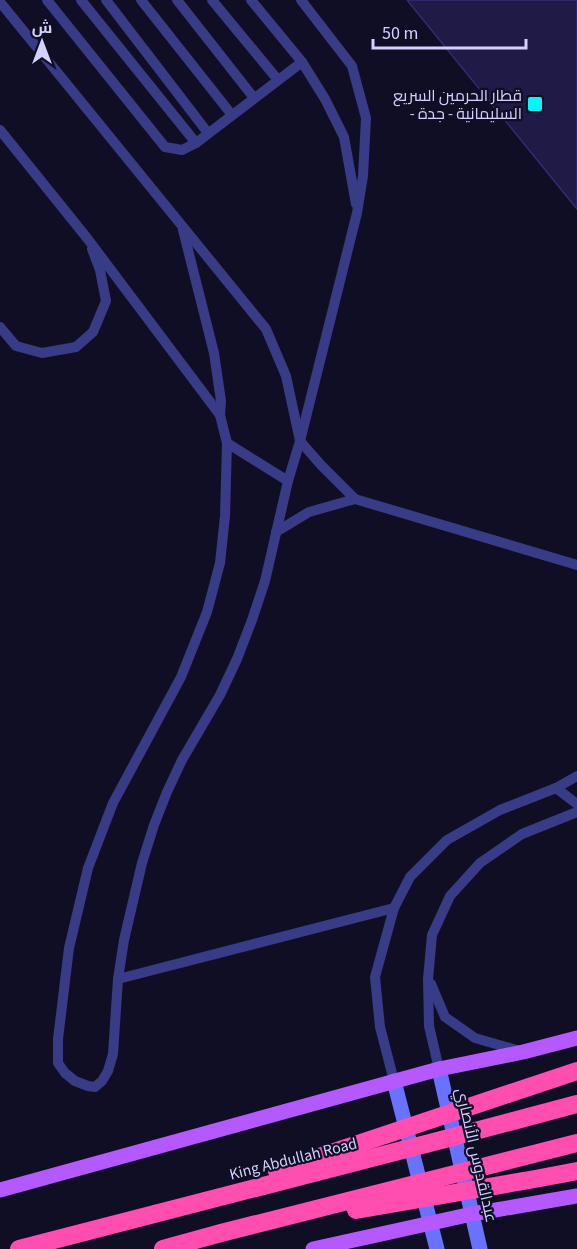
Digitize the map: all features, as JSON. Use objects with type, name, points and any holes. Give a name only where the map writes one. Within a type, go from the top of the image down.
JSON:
[{"type":"highway","points":[[136,1219],[577,1071]]},
{"type":"highway","name":"King Abdullah Road","points":[[18,1249],[577,1104]]},
{"type":"highway","points":[[163,1249],[577,1143]]},
{"type":"highway","points":[[221,1233],[577,1171]]},
{"type":"main road","points":[[0,1192],[394,1081],[577,1038]]},
{"type":"main road","points":[[313,1249],[472,1214],[577,1196]]},
{"type":"street","name":"عبدالقدوس الأنصاري","points":[[439,1069],[480,1249]]},
{"type":"street","points":[[394,1081],[437,1249]]},
{"type":"lane","points":[[47,0],[165,147],[182,150],[196,143],[302,62]]},
{"type":"lane","points":[[81,0],[196,143]]},
{"type":"lane","points":[[106,0],[208,133]]},
{"type":"lane","points":[[141,0],[232,115]]},
{"type":"lane","points":[[177,0],[254,98]]},
{"type":"lane","points":[[212,0],[278,80]]},
{"type":"lane","points":[[250,0],[302,62],[326,99],[344,137],[357,213]]},
{"type":"lane","points":[[182,227],[214,352],[221,401],[220,415],[228,443],[225,516],[220,563],[207,612],[181,677],[113,803],[88,868],[69,948],[58,1040],[58,1063],[75,1081],[96,1087],[108,1071],[113,1054],[118,979],[124,940],[132,901],[154,825],[182,760],[220,695],[237,659],[265,581],[288,481],[357,213],[363,176],[366,118],[352,66],[301,0]]},
{"type":"lane","points":[[0,2],[266,329],[286,376],[300,441],[355,499],[577,565]]},
{"type":"lane","points":[[0,130],[87,238],[220,415]]},
{"type":"lane","points":[[0,327],[16,346],[42,353],[76,347],[93,332],[106,301],[100,270],[87,238]]},
{"type":"lane","points":[[228,443],[288,481]]},
{"type":"lane","points":[[276,532],[309,512],[355,499]]},
{"type":"lane","points":[[394,1081],[380,1027],[375,977],[394,908],[410,877],[447,840],[500,810],[556,788],[577,776]]},
{"type":"lane","points":[[556,788],[577,804]]},
{"type":"lane","points":[[439,1069],[429,1026],[429,979],[432,935],[450,896],[480,863],[522,834],[577,812]]},
{"type":"lane","points":[[118,979],[394,908]]},
{"type":"lane","points":[[429,979],[445,1017],[475,1038],[523,1052]]},
{"type":"building","name":"قطار الحرمين السريع - السليمانية - جدة","points":[[407,0],[577,0],[577,209]]},
{"type":"place","name":"قطار الحرمين السريع - السليمانية - جدة","points":[[535,104]]}]
